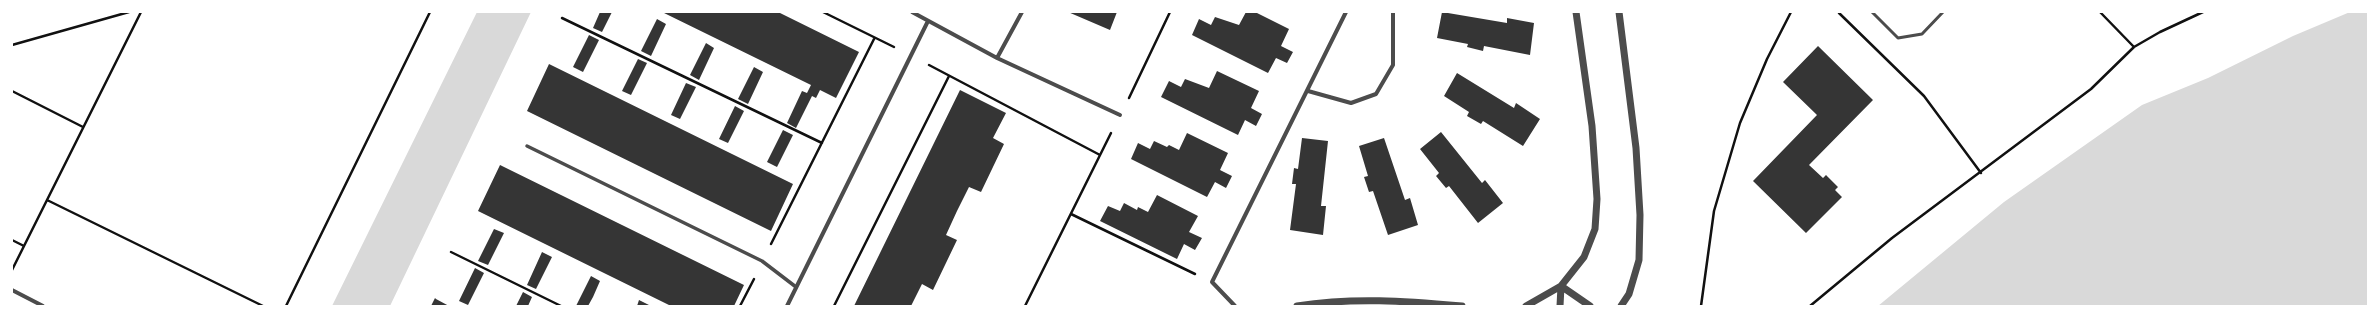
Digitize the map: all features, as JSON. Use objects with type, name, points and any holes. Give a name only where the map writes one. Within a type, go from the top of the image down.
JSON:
[{"type":"street","points":[[912,12],[997,58],[1120,115]]},
{"type":"street","points":[[997,58],[1022,12]]},
{"type":"street","points":[[1235,306],[1212,282],[1346,12]]},
{"type":"street","points":[[1308,91],[1351,103],[1376,94],[1394,65],[1393,12]]},
{"type":"street","points":[[1526,306],[1561,286],[1584,257],[1595,229],[1597,199],[1592,126],[1576,12]]},
{"type":"street","points":[[1619,12],[1636,148],[1640,215],[1639,260],[1630,294],[1621,306]]},
{"type":"street","points":[[787,306],[928,21]]},
{"type":"street","points":[[527,146],[762,261],[796,287]]},
{"type":"street","points":[[1560,306],[1561,286]]},
{"type":"street","points":[[1561,286],[1590,306]]},
{"type":"street","points":[[12,290],[43,306]]},
{"type":"street","points":[[1297,306],[1334,300],[1384,299],[1462,306]]},
{"type":"lane","points":[[1872,12],[1898,38],[1922,34],[1943,12]]},
{"type":"path","points":[[12,45],[129,12]]},
{"type":"path","points":[[12,270],[141,12]]},
{"type":"path","points":[[286,306],[430,12]]},
{"type":"path","points":[[823,12],[874,39],[910,55],[1100,155]]},
{"type":"path","points":[[1025,306],[1170,12]]},
{"type":"path","points":[[1701,306],[1714,211],[1740,123],[1767,59],[1792,12]]},
{"type":"path","points":[[1839,12],[1924,96],[1981,173]]},
{"type":"path","points":[[2100,12],[2134,47]]},
{"type":"path","points":[[1810,306],[1892,238],[1981,173],[2091,89],[2134,47],[2160,32],[2203,12]]},
{"type":"path","points":[[562,18],[822,143]]},
{"type":"path","points":[[740,306],[874,39]]},
{"type":"path","points":[[834,306],[949,76]]},
{"type":"path","points":[[12,91],[83,127]]},
{"type":"path","points":[[47,200],[262,306]]},
{"type":"path","points":[[1071,214],[1212,282]]},
{"type":"path","points":[[12,240],[24,246]]},
{"type":"path","points":[[451,252],[561,306]]},
{"type":"shaded area","points":[[477,12],[531,12],[390,306],[332,306]]},
{"type":"shaded area","points":[[2350,12],[2368,12],[2368,306],[1878,306],[2004,202],[2142,105],[2208,78],[2293,36]]},
{"type":"building","points":[[600,12],[612,12],[602,32],[593,28]]},
{"type":"building","points":[[662,12],[778,12],[859,52],[836,98],[820,90],[816,98],[812,96],[796,128],[787,123],[802,91],[807,93],[811,85]]},
{"type":"building","points":[[1068,12],[1117,12],[1110,30]]},
{"type":"building","points":[[1246,12],[1255,12],[1289,29],[1281,46],[1293,52],[1287,63],[1276,58],[1268,73],[1192,35],[1199,19],[1211,25],[1215,17],[1239,25]]},
{"type":"building","points":[[1442,12],[1507,23],[1507,18],[1534,23],[1530,55],[1484,46],[1483,51],[1467,47],[1468,44],[1437,38]]},
{"type":"building","points":[[657,19],[666,24],[651,56],[641,51]]},
{"type":"building","points":[[589,35],[599,40],[583,72],[573,67]]},
{"type":"building","points":[[706,43],[714,48],[699,80],[690,75]]},
{"type":"building","points":[[1818,46],[1873,100],[1809,165],[1823,178],[1826,175],[1838,187],[1835,190],[1842,197],[1806,233],[1753,181],[1817,115],[1783,82]]},
{"type":"building","points":[[638,59],[647,63],[631,95],[622,91]]},
{"type":"building","points":[[549,64],[793,184],[771,231],[527,111]]},
{"type":"building","points":[[754,67],[763,72],[748,104],[738,99]]},
{"type":"building","points":[[1217,71],[1259,91],[1251,108],[1262,114],[1256,126],[1245,120],[1238,135],[1161,97],[1169,81],[1181,87],[1185,79],[1209,88]]},
{"type":"building","points":[[1457,73],[1514,108],[1516,103],[1540,119],[1523,146],[1483,121],[1481,124],[1467,116],[1469,112],[1444,96]]},
{"type":"building","points":[[686,83],[696,87],[680,119],[671,115]]},
{"type":"building","points":[[960,90],[1006,113],[993,138],[1004,144],[981,192],[969,187],[957,211],[946,235],[957,240],[933,290],[922,284],[911,306],[854,306]]},
{"type":"building","points":[[735,106],[744,111],[728,143],[719,139]]},
{"type":"building","points":[[783,130],[793,135],[777,167],[767,162]]},
{"type":"building","points":[[1441,132],[1482,183],[1485,180],[1503,203],[1478,223],[1449,186],[1446,188],[1436,176],[1439,173],[1420,149]]},
{"type":"building","points":[[1187,133],[1228,153],[1220,170],[1232,176],[1226,188],[1215,182],[1207,197],[1131,159],[1138,143],[1150,149],[1154,141],[1167,147],[1169,145],[1179,150]]},
{"type":"building","points":[[1302,138],[1328,141],[1321,206],[1326,206],[1323,235],[1290,230],[1296,184],[1292,184],[1294,168],[1298,169]]},
{"type":"building","points":[[1384,138],[1405,200],[1410,198],[1418,225],[1388,235],[1373,191],[1369,192],[1364,177],[1368,176],[1359,146]]},
{"type":"building","points":[[500,165],[744,285],[734,306],[671,306],[478,211]]},
{"type":"building","points":[[1157,195],[1198,216],[1189,232],[1202,238],[1195,250],[1184,244],[1177,259],[1100,221],[1108,206],[1120,211],[1124,203],[1137,210],[1138,207],[1148,212]]},
{"type":"building","points":[[494,229],[504,233],[488,265],[478,261]]},
{"type":"building","points":[[542,252],[552,257],[536,289],[527,285]]},
{"type":"building","points":[[475,268],[484,273],[468,305],[459,301]]},
{"type":"building","points":[[591,276],[600,281],[593,297],[588,306],[576,306]]},
{"type":"building","points":[[523,292],[532,297],[528,306],[516,306]]},
{"type":"building","points":[[435,298],[436,299],[449,306],[431,306]]},
{"type":"building","points":[[639,300],[649,305],[637,306]]}]
